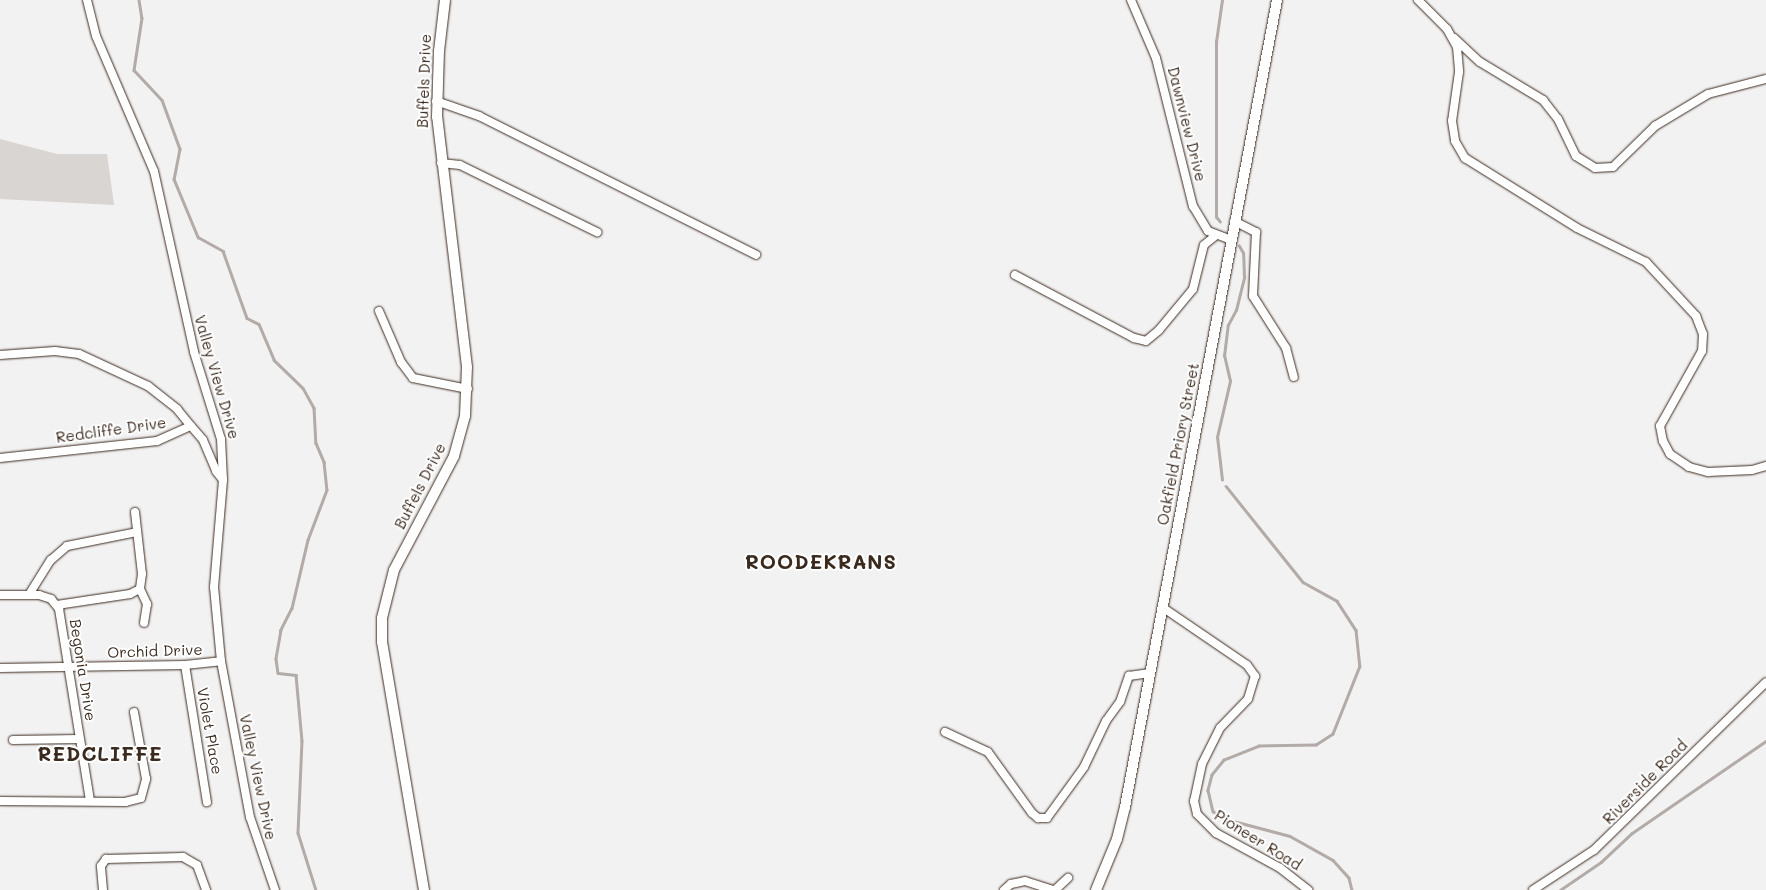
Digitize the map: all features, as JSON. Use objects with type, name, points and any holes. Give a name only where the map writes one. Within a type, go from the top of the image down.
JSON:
[{"type":"street","name":"Valley View Drive","points":[[87,0],[96,36],[160,190],[192,344],[221,439],[223,480],[214,587],[221,661],[250,817],[275,890]]},
{"type":"street","name":"Buffels Drive","points":[[424,890],[382,642],[382,618],[394,570],[454,456],[465,416],[468,389],[441,163],[436,101],[446,0]]},
{"type":"street","name":"Dawnview Drive","points":[[1131,0],[1156,58],[1193,206],[1201,221],[1215,236]]},
{"type":"street","name":"Oakfield Priory Street","points":[[1096,890],[1117,838],[1126,807],[1234,221],[1277,0]]},
{"type":"street","points":[[1418,0],[1453,36],[1490,69],[1543,100],[1558,119],[1576,156],[1595,168],[1613,167],[1655,126],[1708,94],[1766,79]]},
{"type":"street","points":[[1453,36],[1459,72],[1453,130],[1455,141],[1465,158],[1576,228],[1646,262],[1696,316],[1703,334],[1702,351],[1661,421],[1660,433],[1670,454],[1688,467],[1708,472],[1766,466]]},
{"type":"street","points":[[436,101],[479,116],[756,255]]},
{"type":"street","points":[[441,163],[460,165],[598,232]]},
{"type":"street","points":[[1234,221],[1256,232],[1253,296],[1286,348],[1294,377]]},
{"type":"street","points":[[1015,275],[1134,338],[1146,341],[1159,330],[1193,289],[1204,245],[1215,236],[1231,240]]},
{"type":"street","points":[[379,311],[401,362],[413,378],[468,389]]},
{"type":"street","points":[[0,355],[55,351],[79,354],[148,386],[177,409],[203,440],[216,471],[223,480]]},
{"type":"street","name":"Redcliffe Drive","points":[[0,458],[157,441],[191,426]]},
{"type":"street","points":[[136,512],[142,574],[140,589],[147,604],[144,622]]},
{"type":"street","points":[[30,593],[50,560],[67,546],[137,532]]},
{"type":"street","points":[[57,605],[130,594],[140,589]]},
{"type":"street","name":"Begonia Drive","points":[[0,595],[30,593],[44,596],[57,605],[90,800]]},
{"type":"street","name":"Pioneer Road","points":[[1162,608],[1247,665],[1255,676],[1248,699],[1220,728],[1202,764],[1194,801],[1197,814],[1216,833],[1280,868],[1308,890]]},
{"type":"street","name":"Orchid Drive","points":[[0,668],[185,666],[221,661]]},
{"type":"street","name":"Violet Place","points":[[185,666],[207,802]]},
{"type":"street","points":[[945,732],[988,752],[1032,813],[1038,818],[1047,818],[1084,768],[1106,721],[1120,702],[1129,676],[1150,673]]},
{"type":"street","name":"Riverside Road","points":[[1533,890],[1594,850],[1766,682]]},
{"type":"street","points":[[0,801],[133,801],[145,791],[134,712]]},
{"type":"street","points":[[13,740],[79,739]]},
{"type":"street","points":[[103,890],[101,866],[106,859],[183,857],[197,865],[206,890]]},
{"type":"street","points":[[1004,890],[1011,884],[1026,881],[1054,890],[1068,878]]},
{"type":"shaded area","points":[[0,139],[57,154],[107,154],[114,205],[0,199]]},
{"type":"waterway","points":[[139,0],[142,18],[134,70],[162,100],[180,149],[174,179],[198,237],[223,251],[247,318],[259,324],[274,360],[303,388],[314,408],[316,443],[324,462],[327,490],[308,540],[292,608],[281,630],[276,659],[278,673],[296,675],[302,741],[298,833],[316,890]]},
{"type":"waterway","points":[[1220,222],[1216,217],[1216,42],[1222,0]]},
{"type":"waterway","points":[[1222,480],[1217,437],[1230,381],[1224,356],[1228,325],[1236,310],[1244,277],[1243,253],[1239,246]]},
{"type":"waterway","points":[[1226,486],[1303,582],[1337,601],[1356,630],[1360,666],[1333,734],[1316,745],[1259,746],[1224,760],[1212,775],[1208,790],[1213,811],[1222,818],[1290,836],[1333,860],[1349,878],[1352,890]]},
{"type":"waterway","points":[[1560,890],[1601,862],[1632,833],[1766,741]]},
{"type":"district","name":"ROODEKRANS","points":[[821,561]]},
{"type":"district","name":"REDCLIFFE","points":[[100,753]]}]
